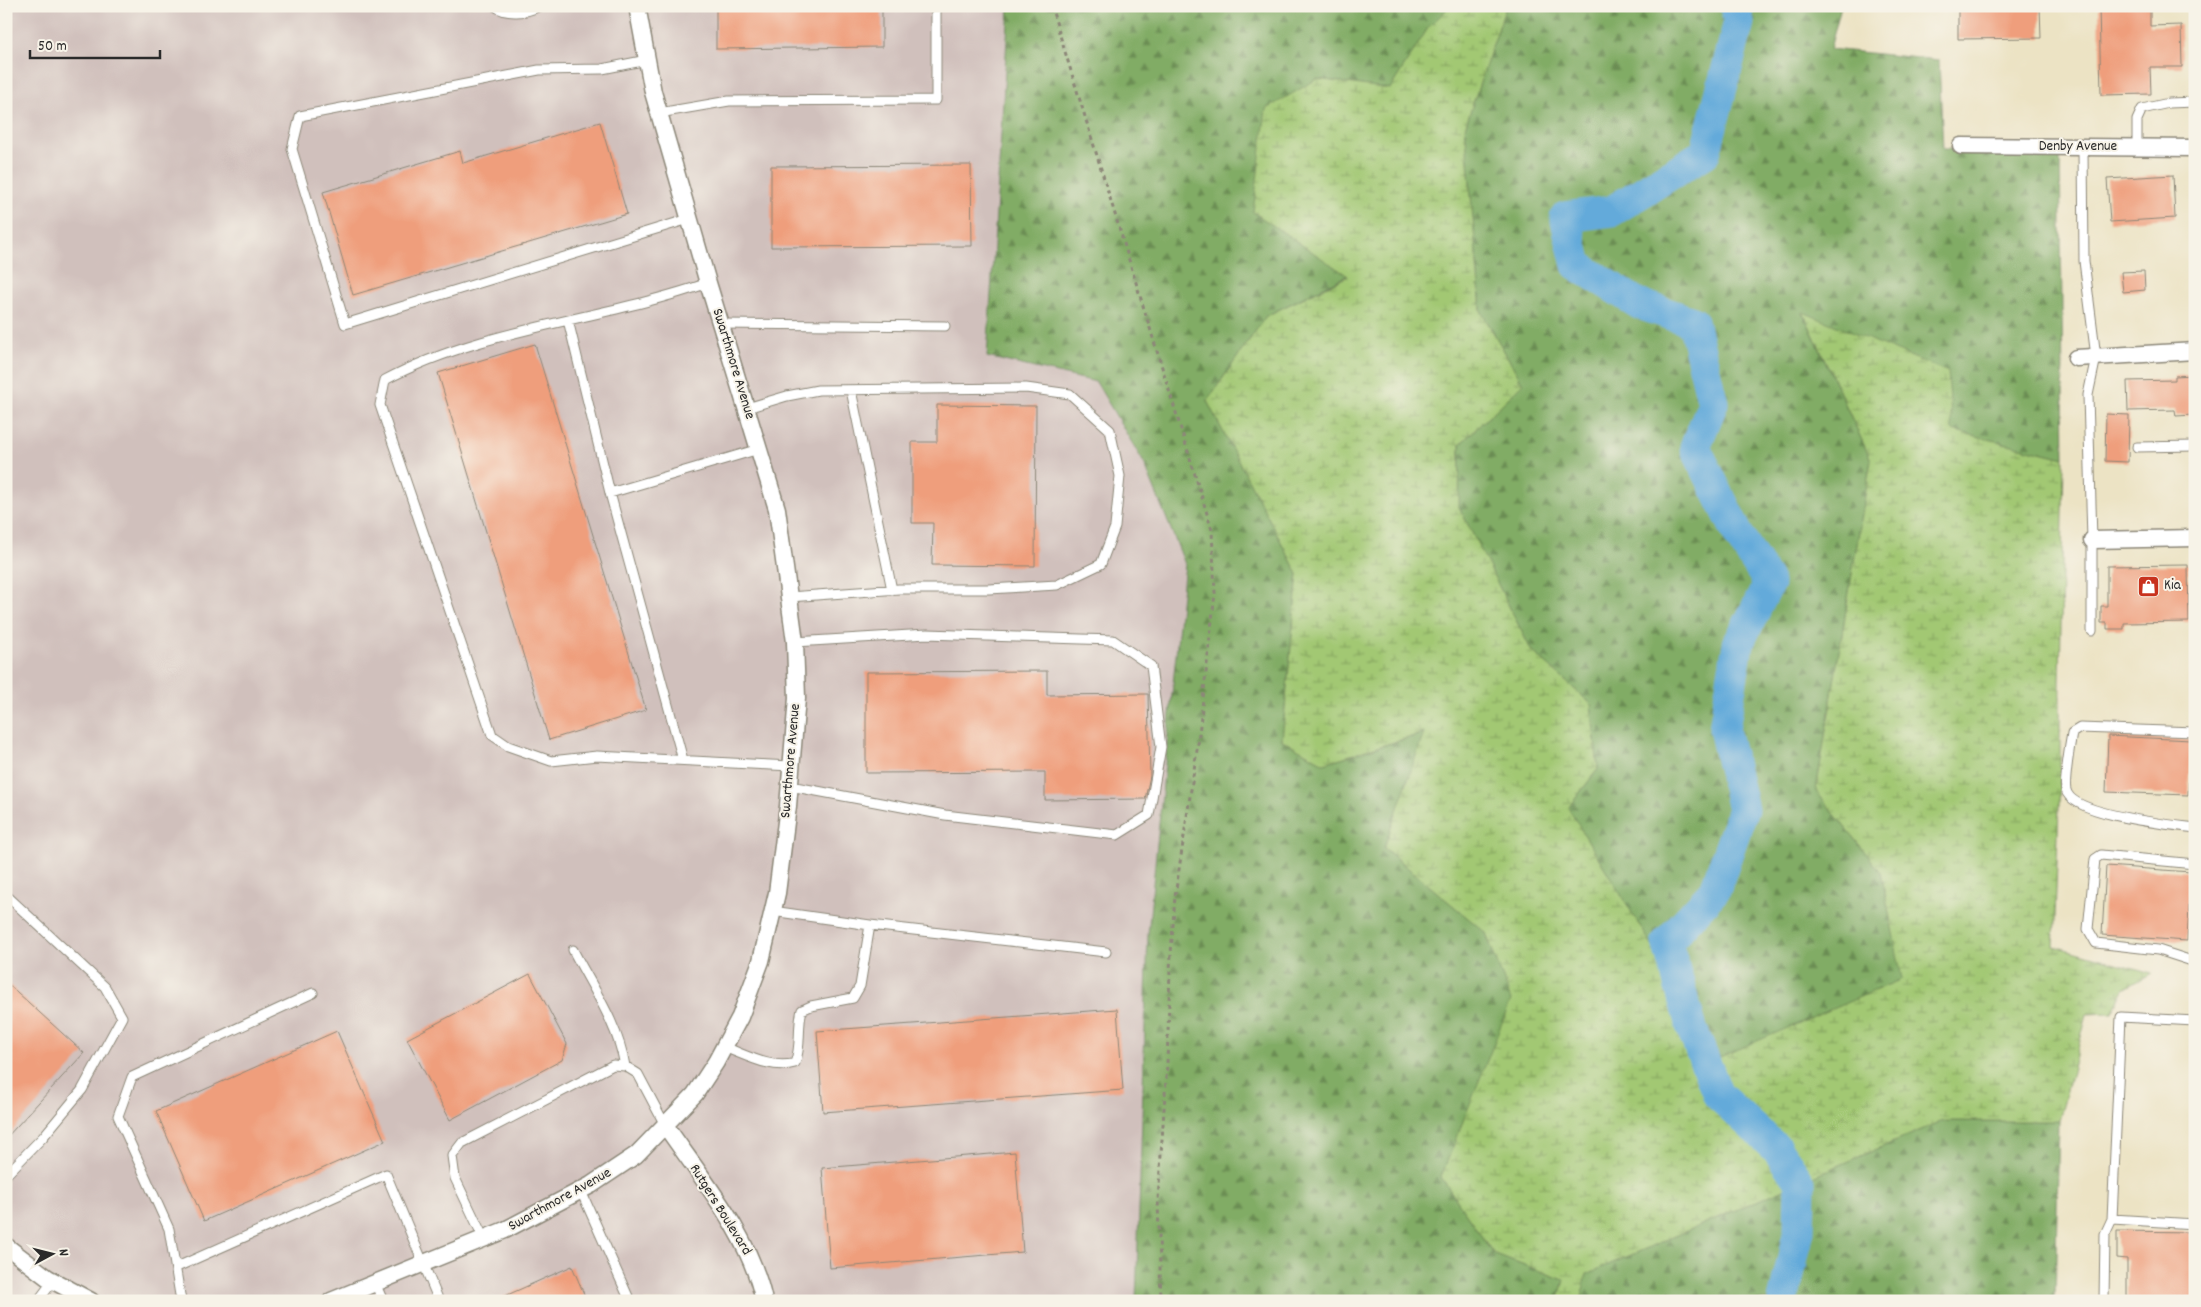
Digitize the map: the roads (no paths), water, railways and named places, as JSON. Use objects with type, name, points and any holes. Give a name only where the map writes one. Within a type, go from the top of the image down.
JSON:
[{"type":"street","name":"Swarthmore Avenue","points":[[331,1301],[505,1230],[581,1191],[636,1155],[695,1094],[716,1062],[740,1017],[761,961],[777,893],[790,786],[796,698],[795,642],[777,509],[708,283],[659,113],[647,60],[638,6]]},
{"type":"street","name":"Denby Avenue","points":[[1961,146],[2195,148]]},
{"type":"street","points":[[2076,358],[2195,351]]},
{"type":"street","points":[[2092,540],[2195,538]]},
{"type":"street","name":"Rutgers Boulevard","points":[[665,1124],[742,1238],[759,1276],[764,1301]]},
{"type":"street","points":[[6,1246],[53,1281],[91,1301]]},
{"type":"lane","points":[[495,6],[500,10],[528,12],[539,6]]},
{"type":"lane","points":[[659,113],[729,100],[936,100],[936,6]]},
{"type":"lane","points":[[647,60],[602,69],[539,70],[300,116],[292,149],[345,324],[690,219]]},
{"type":"lane","points":[[2136,148],[2137,120],[2142,109],[2169,103],[2195,102]]},
{"type":"lane","points":[[2083,148],[2084,261],[2096,357],[2088,395],[2092,540],[2092,631]]},
{"type":"lane","points":[[708,283],[668,297],[568,320],[454,351],[402,371],[385,380],[380,405],[492,736],[508,746],[551,761],[597,756],[791,766]]},
{"type":"lane","points":[[568,320],[610,493],[684,760]]},
{"type":"lane","points":[[721,324],[945,326]]},
{"type":"lane","points":[[747,408],[787,396],[818,390],[1026,388],[1070,394],[1110,430],[1120,476],[1115,527],[1101,564],[1057,585],[988,589],[892,590],[789,597]]},
{"type":"lane","points":[[851,390],[892,590]]},
{"type":"lane","points":[[2137,447],[2195,446]]},
{"type":"lane","points":[[610,493],[759,449]]},
{"type":"lane","points":[[790,786],[945,815],[1117,835],[1149,815],[1161,747],[1151,666],[1113,640],[927,634],[795,642]]},
{"type":"lane","points":[[2195,732],[2080,728],[2072,733],[2066,790],[2072,801],[2086,806],[2139,821],[2195,828]]},
{"type":"lane","points":[[2195,864],[2101,855],[2095,860],[2088,928],[2096,943],[2158,950],[2195,962]]},
{"type":"lane","points":[[6,895],[105,987],[122,1017],[82,1090],[43,1137],[6,1175]]},
{"type":"lane","points":[[772,911],[870,925],[1106,952]]},
{"type":"lane","points":[[724,1047],[773,1064],[784,1066],[795,1063],[800,1052],[799,1020],[802,1010],[811,1006],[853,998],[860,986],[870,925]]},
{"type":"lane","points":[[573,950],[622,1045],[625,1066]]},
{"type":"lane","points":[[181,1301],[177,1267],[169,1229],[118,1116],[132,1077],[313,993]]},
{"type":"lane","points":[[2104,1301],[2105,1234],[2112,1219],[2121,1017],[2195,1021]]},
{"type":"lane","points":[[484,1239],[455,1178],[452,1156],[462,1144],[613,1065],[625,1066],[638,1074],[665,1124]]},
{"type":"lane","points":[[177,1267],[386,1174],[439,1301]]},
{"type":"lane","points":[[581,1191],[630,1301]]},
{"type":"lane","points":[[2112,1219],[2195,1224]]},
{"type":"lane","points":[[38,1301],[53,1281]]},
{"type":"lane","points":[[375,1283],[382,1301]]},
{"type":"waterway","points":[[1735,6],[1739,22],[1705,153],[1612,211],[1565,217],[1577,265],[1639,304],[1693,322],[1713,403],[1695,447],[1738,534],[1769,583],[1738,644],[1724,729],[1743,809],[1715,890],[1667,942],[1692,1029],[1718,1095],[1776,1148],[1800,1182],[1799,1230],[1783,1301]]},
{"type":"place","name":"Kia","points":[[2148,586]]}]
